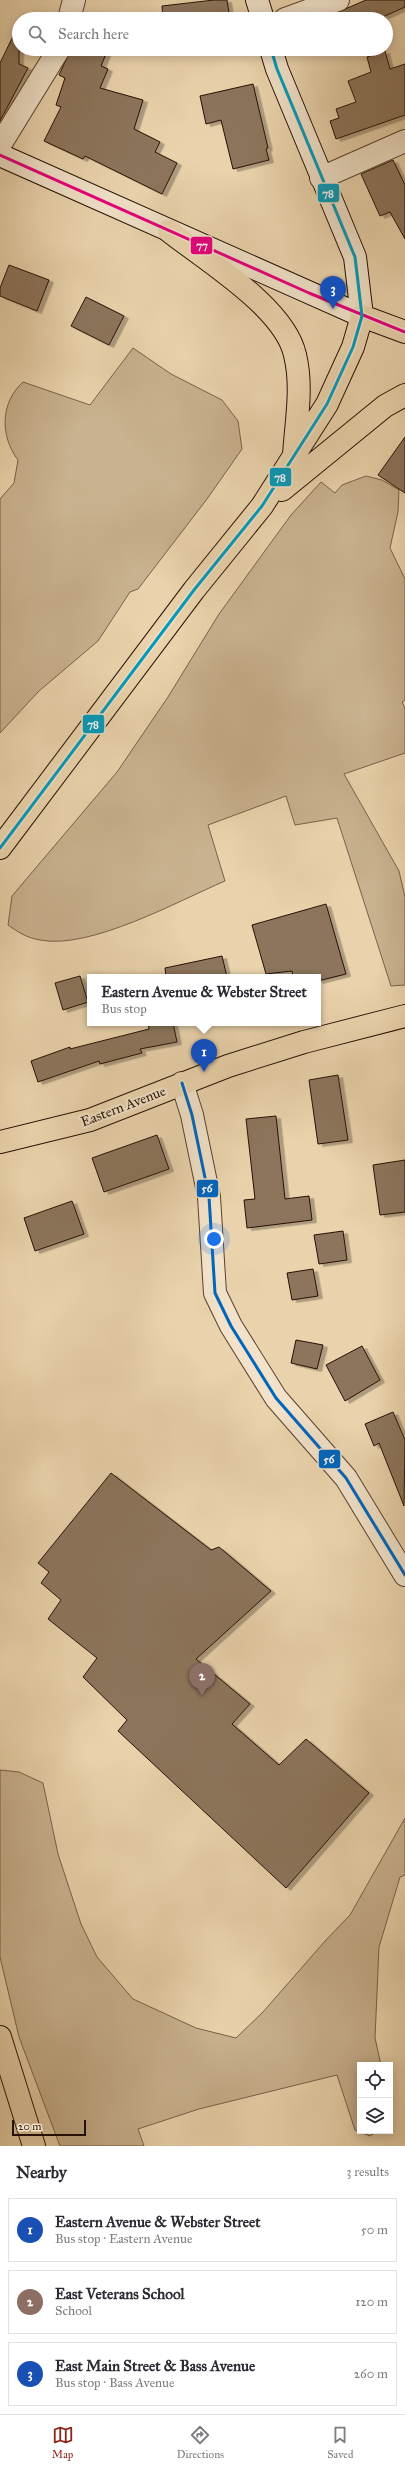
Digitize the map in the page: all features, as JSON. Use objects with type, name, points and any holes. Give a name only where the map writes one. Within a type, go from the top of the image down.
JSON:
[{"type":"main road","points":[[169,231],[262,302],[279,321],[290,339],[295,354],[299,387],[294,459]]},
{"type":"main road","points":[[0,848],[194,590],[262,506],[294,459],[340,379],[353,347],[362,316],[405,332]]},
{"type":"main road","points":[[262,506],[385,406],[405,395]]},
{"type":"main road","name":"Eastern Avenue","points":[[0,1142],[90,1120],[182,1083],[304,1042],[405,1016]]},
{"type":"main road","points":[[0,2037],[34,2146]]},
{"type":"street","points":[[71,12],[74,0]]},
{"type":"street","points":[[257,0],[261,12]]},
{"type":"street","points":[[305,12],[338,0]]},
{"type":"street","points":[[0,145],[55,56]]},
{"type":"street","points":[[273,56],[321,178],[355,258],[362,316]]},
{"type":"street","points":[[321,178],[405,141]]},
{"type":"street","points":[[0,155],[362,316]]},
{"type":"street","points":[[182,1083],[192,1115],[208,1197],[215,1292],[231,1326],[276,1398],[346,1478],[405,1575]]},
{"type":"shaded area","points":[[133,348],[171,374],[222,400],[238,421],[242,449],[207,499],[138,589],[130,592],[98,641],[39,691],[0,733],[0,499],[14,483],[18,460],[8,441],[6,430],[5,420],[10,400],[15,390],[23,382],[90,405]]},
{"type":"shaded area","points":[[366,476],[382,480],[399,490],[398,512],[390,548],[405,579],[405,700],[402,702],[405,708],[405,753],[344,774],[399,871],[405,897],[405,985],[391,986],[337,818],[295,825],[286,796],[208,825],[225,881],[134,922],[83,938],[60,941],[40,940],[27,936],[8,925],[12,896],[117,772],[168,697],[219,614],[291,515],[321,482],[335,493],[342,485]]},
{"type":"shaded area","points":[[0,1770],[19,1772],[43,1783],[58,1854],[81,1924],[97,1957],[133,1999],[196,2028],[236,2038],[263,2012],[350,1915],[405,1818],[405,1875],[400,1877],[379,1947],[375,2038],[380,2062],[357,2062],[357,2131],[355,2130],[337,2075],[199,2109],[138,2129],[144,2146],[60,2146],[19,2037],[0,1957]]},
{"type":"building","points":[[227,0],[229,12],[162,12],[162,6]]},
{"type":"building","points":[[366,0],[405,0],[405,7],[393,12],[338,12]]},
{"type":"building","points":[[12,38],[12,56],[19,56],[19,64],[28,68],[0,121],[0,63]]},
{"type":"building","points":[[68,56],[105,56],[101,66],[108,69],[100,88],[143,100],[134,129],[160,142],[155,152],[177,163],[162,194],[85,156],[83,159],[44,141],[61,107],[56,105],[65,78],[59,75]]},
{"type":"building","points":[[386,56],[390,69],[405,64],[405,115],[336,139],[330,121],[339,118],[336,109],[356,102],[348,81],[371,72],[367,57]]},
{"type":"building","points":[[253,84],[268,148],[266,149],[269,160],[233,169],[221,120],[206,124],[200,96]]},
{"type":"building","points":[[393,160],[405,185],[405,239],[390,212],[380,216],[361,174]]},
{"type":"building","points":[[9,265],[49,280],[37,311],[0,296],[0,288]]},
{"type":"building","points":[[86,297],[124,316],[109,345],[71,326]]},
{"type":"building","points":[[405,437],[405,493],[378,475]]},
{"type":"building","points":[[326,904],[346,974],[321,980],[321,974],[292,974],[292,971],[266,974],[252,925]]},
{"type":"building","points":[[222,956],[226,974],[166,974],[165,968]]},
{"type":"building","points":[[80,976],[87,1002],[63,1010],[55,983]]},
{"type":"building","points":[[148,1026],[174,1026],[177,1042],[140,1049],[142,1053],[100,1064],[99,1061],[38,1082],[31,1061],[70,1047],[70,1049],[149,1029]]},
{"type":"building","points":[[338,1075],[348,1140],[318,1144],[309,1080]]},
{"type":"building","points":[[276,1116],[285,1199],[309,1196],[312,1220],[247,1228],[244,1200],[255,1199],[246,1119]]},
{"type":"building","points":[[157,1135],[169,1169],[104,1192],[92,1158]]},
{"type":"building","points":[[405,1160],[405,1212],[380,1215],[373,1165]]},
{"type":"building","points":[[72,1201],[84,1234],[35,1251],[24,1218]]},
{"type":"building","points":[[343,1231],[347,1260],[319,1264],[314,1235]]},
{"type":"building","points":[[313,1269],[318,1296],[292,1300],[287,1273]]},
{"type":"building","points":[[296,1340],[323,1345],[317,1369],[291,1363]]},
{"type":"building","points":[[362,1346],[380,1380],[345,1401],[326,1365]]},
{"type":"building","points":[[393,1412],[405,1440],[404,1506],[379,1443],[374,1446],[365,1424]]},
{"type":"building","points":[[111,1473],[211,1550],[219,1547],[271,1591],[196,1659],[250,1704],[232,1724],[279,1765],[306,1739],[369,1793],[286,1888],[118,1731],[127,1720],[83,1677],[97,1658],[48,1619],[61,1600],[41,1583],[49,1572],[38,1563]]},
{"type":"transit line","name":"78","points":[[0,848],[194,590],[262,506],[327,404],[353,347],[362,316],[355,257],[277,69],[273,56]]},
{"type":"transit line","name":"77","points":[[0,155],[309,293],[405,332]]},
{"type":"transit line","name":"56","points":[[182,1083],[192,1115],[209,1197],[215,1293],[231,1326],[276,1398],[346,1478],[405,1575]]},
{"type":"place","name":"East Main Street & Bass Avenue","points":[[333,309]]},
{"type":"place","name":"Eastern Avenue & Webster Street","points":[[204,1072]]},
{"type":"place","name":"East Veterans School","points":[[202,1696]]}]
